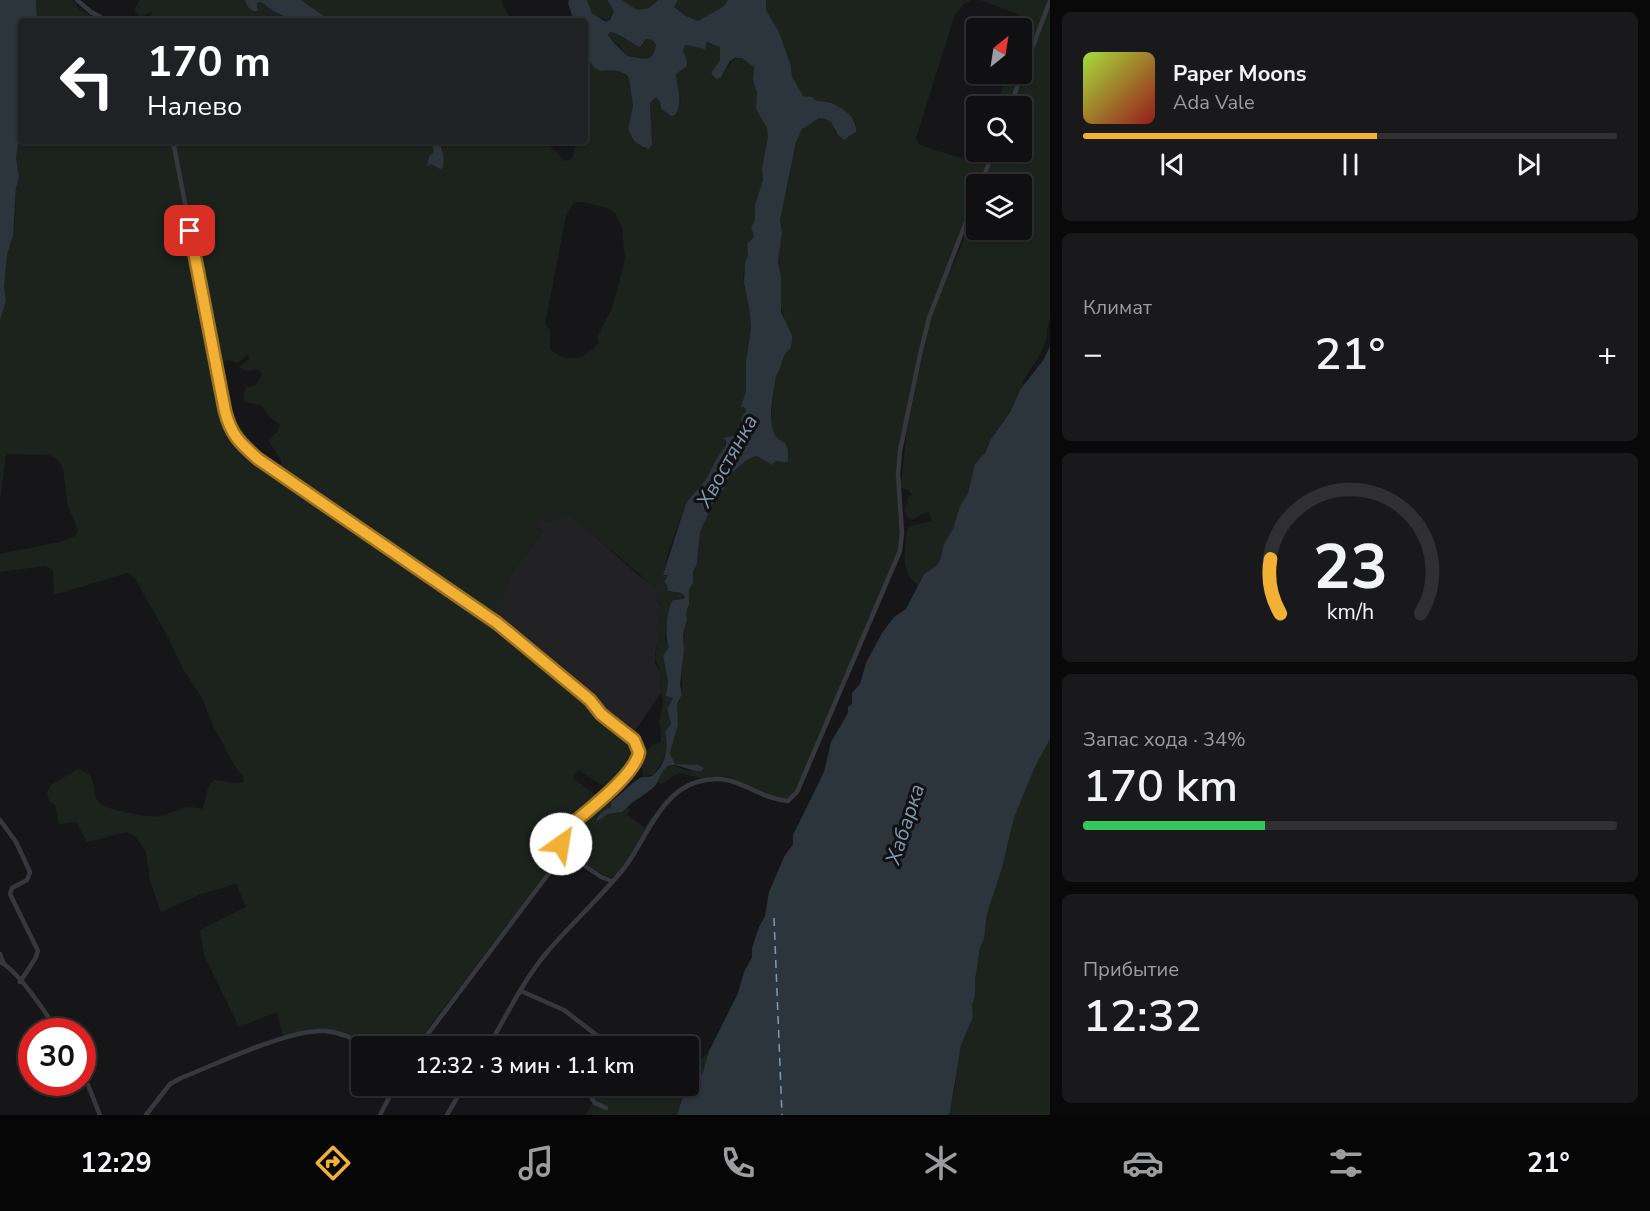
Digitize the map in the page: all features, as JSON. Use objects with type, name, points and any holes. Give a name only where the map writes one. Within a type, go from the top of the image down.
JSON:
[{"type":"street","points":[[77,0],[102,18]]},
{"type":"street","points":[[1014,96],[1050,0]]},
{"type":"street","points":[[174,144],[229,427],[240,443],[258,459],[497,623],[590,700],[601,714],[634,740],[639,752],[627,773],[565,830],[560,841],[565,852],[601,877],[612,881]]},
{"type":"street","points":[[494,1036],[547,952],[612,881],[640,844],[669,798],[697,782],[726,779],[743,784],[775,800],[788,801],[797,792],[900,551],[902,533],[899,463],[920,356],[929,318],[966,222]]},
{"type":"street","points":[[0,820],[16,842],[30,872],[27,880],[12,888],[10,894],[38,951],[21,982]]},
{"type":"street","points":[[426,1036],[565,852]]},
{"type":"street","points":[[0,954],[2,963],[21,982],[48,1018]]},
{"type":"street","points":[[521,991],[564,1010],[598,1036]]},
{"type":"street","points":[[146,1115],[170,1084],[181,1078],[297,1034],[322,1031],[351,1037]]},
{"type":"street","points":[[92,1096],[100,1115]]},
{"type":"street","points":[[380,1115],[390,1096]]},
{"type":"street","points":[[447,1115],[458,1096]]},
{"type":"street","points":[[593,1096],[592,1099],[595,1103],[606,1108]]},
{"type":"shaded area","points":[[36,0],[73,0],[79,9],[96,18],[37,18]]},
{"type":"shaded area","points":[[140,0],[245,0],[247,6],[258,8],[257,3],[260,2],[287,18],[147,18],[153,12],[140,16],[135,12]]},
{"type":"shaded area","points":[[301,0],[501,0],[510,18],[327,18]]},
{"type":"shaded area","points":[[587,0],[607,0],[614,11],[608,21],[593,14]]},
{"type":"shaded area","points":[[622,0],[658,0],[649,8],[637,10]]},
{"type":"shaded area","points":[[678,0],[728,0],[724,6],[698,21],[674,7]]},
{"type":"shaded area","points":[[766,0],[971,0],[955,14],[916,138],[920,145],[966,159],[966,162],[987,162],[983,174],[966,174],[966,216],[928,317],[899,450],[901,533],[899,550],[796,792],[786,799],[775,798],[727,776],[705,779],[679,773],[661,784],[658,782],[664,769],[672,765],[689,771],[701,771],[704,768],[696,765],[675,764],[670,753],[677,727],[677,704],[682,693],[682,667],[690,590],[703,524],[717,494],[724,489],[728,479],[742,464],[757,456],[774,464],[776,461],[788,460],[787,449],[776,437],[772,428],[772,401],[776,375],[784,356],[791,347],[792,335],[784,320],[780,303],[781,283],[778,262],[782,226],[780,220],[798,137],[810,122],[824,118],[831,122],[836,133],[844,140],[854,134],[856,123],[834,106],[803,96],[792,76],[792,69],[779,32],[766,10]]},
{"type":"shaded area","points":[[979,0],[1048,0],[1032,44],[1032,18],[1020,18],[1018,14]]},
{"type":"shaded area","points":[[1050,4],[1050,319],[1046,340],[1038,358],[1023,381],[1024,386],[1013,406],[991,439],[985,453],[975,464],[968,493],[944,544],[940,560],[936,566],[924,574],[918,585],[909,575],[905,565],[907,533],[910,526],[932,521],[929,512],[913,520],[908,518],[904,510],[908,503],[907,499],[912,494],[901,488],[901,484],[907,429],[930,321],[966,231],[966,240],[1032,240],[1032,174],[987,174],[991,162],[1032,162],[1032,96],[1016,96],[1020,84],[1032,84],[1032,52]]},
{"type":"shaded area","points":[[610,32],[642,46],[646,39],[652,40],[656,44],[652,58],[645,60],[624,54],[621,47],[608,37]]},
{"type":"shaded area","points":[[706,42],[720,47],[720,60],[711,73],[716,79],[736,58],[746,60],[754,67],[753,80],[757,93],[757,109],[767,128],[768,136],[762,168],[763,180],[755,208],[755,220],[751,227],[754,237],[747,246],[748,255],[743,273],[751,329],[746,361],[746,391],[741,405],[745,408],[744,416],[733,435],[730,438],[724,437],[726,445],[707,478],[686,503],[669,550],[663,575],[669,576],[664,582],[668,591],[685,596],[684,599],[673,600],[666,630],[665,639],[669,647],[663,656],[668,681],[666,695],[673,697],[667,709],[671,726],[665,734],[668,746],[663,760],[653,775],[643,776],[642,765],[647,750],[661,742],[659,723],[663,705],[660,683],[662,676],[655,658],[661,611],[657,600],[663,594],[572,517],[560,517],[551,522],[539,518],[536,527],[544,530],[513,571],[494,616],[491,618],[621,732],[629,741],[633,751],[633,761],[625,773],[610,787],[602,785],[578,770],[573,778],[596,795],[596,799],[569,822],[560,833],[559,856],[422,1036],[351,1036],[322,1029],[283,1036],[277,1012],[239,1027],[204,955],[200,930],[246,907],[236,884],[201,894],[161,912],[150,881],[146,852],[135,836],[126,832],[87,842],[76,822],[59,824],[55,804],[49,801],[47,792],[51,785],[78,769],[90,776],[95,796],[102,805],[157,817],[186,808],[202,809],[209,786],[215,780],[244,782],[243,776],[237,770],[213,726],[201,696],[183,669],[167,635],[134,577],[127,573],[54,595],[53,571],[46,566],[0,572],[0,554],[60,542],[75,536],[78,530],[68,506],[63,468],[59,461],[49,455],[6,454],[0,501],[0,320],[6,301],[4,287],[7,255],[15,222],[16,188],[19,175],[16,160],[18,140],[18,144],[432,144],[434,152],[429,156],[427,165],[444,166],[440,144],[548,144],[565,161],[573,158],[575,144],[588,144],[588,56],[596,67],[604,71],[608,69],[620,71],[629,78],[633,106],[628,129],[634,141],[646,149],[652,144],[650,103],[656,97],[659,99],[661,109],[668,115],[681,102],[676,74],[685,68],[687,61],[683,50],[686,45],[704,48]],"holes":[[[574,202],[607,208],[615,213],[622,228],[625,259],[613,306],[597,337],[599,342],[594,348],[576,358],[563,357],[550,349],[550,330],[545,324],[566,216]],[[248,353],[249,359],[239,367],[247,371],[258,369],[262,375],[255,386],[247,387],[244,402],[261,405],[267,414],[280,425],[277,432],[268,440],[281,460],[281,464],[277,465],[255,447],[235,420],[227,419],[224,414],[216,362],[218,359],[223,362],[228,360],[238,363]]]},
{"type":"shaded area","points":[[1004,84],[1017,84],[1012,96],[1000,96]]},
{"type":"shaded area","points":[[560,517],[572,517],[663,594],[657,601],[661,606],[661,611],[655,653],[655,663],[662,675],[661,693],[631,736],[491,618],[513,571],[543,531],[536,527],[538,520],[541,518],[551,522]]},
{"type":"shaded area","points":[[1050,739],[1050,1115],[948,1115],[955,1089],[961,1045],[973,1017],[975,980],[987,914],[1002,868],[1014,818],[1034,769]]},
{"type":"shaded area","points":[[608,798],[614,800],[611,802],[612,807],[599,814],[595,821],[608,814],[622,812],[627,806],[631,809],[627,814],[644,828],[652,816],[655,817],[629,860],[611,877],[602,875],[578,858],[563,841],[569,830],[587,818],[600,803]]},
{"type":"shaded area","points":[[709,1051],[699,1080],[699,1062]]},
{"type":"shaded area","points":[[596,1096],[682,1096],[677,1115],[586,1115]]},
{"type":"water","points":[[0,0],[36,0],[37,18],[18,18],[18,144],[16,158],[19,177],[16,188],[13,236],[7,255],[4,287],[6,301],[0,320]]},
{"type":"water","points":[[245,0],[301,0],[327,18],[289,18],[260,2],[257,3],[258,11],[251,10]]},
{"type":"water","name":"Хвостянка","points":[[569,0],[587,0],[592,13],[606,22],[610,20],[614,11],[607,0],[622,0],[637,10],[649,8],[658,0],[678,0],[674,7],[698,21],[724,6],[728,0],[766,0],[766,10],[779,32],[791,66],[792,76],[803,96],[812,97],[817,101],[830,103],[843,109],[856,125],[856,132],[844,140],[838,135],[831,122],[826,119],[819,118],[802,129],[796,143],[780,220],[782,232],[778,262],[781,277],[781,312],[792,335],[792,341],[776,376],[771,413],[774,432],[778,439],[785,443],[788,450],[788,461],[776,461],[772,465],[757,456],[742,464],[728,479],[724,489],[717,494],[700,532],[697,564],[689,590],[687,619],[683,635],[684,649],[680,685],[682,694],[677,704],[678,725],[670,753],[675,764],[698,765],[704,768],[697,771],[676,765],[666,767],[655,786],[622,812],[608,814],[596,822],[601,813],[611,808],[611,802],[633,783],[642,777],[653,775],[661,766],[665,755],[667,744],[665,732],[671,724],[667,709],[673,698],[666,696],[668,681],[663,656],[669,647],[667,623],[673,600],[684,599],[685,596],[668,591],[664,582],[668,575],[663,575],[686,503],[707,478],[726,445],[723,438],[733,436],[741,426],[742,417],[746,411],[741,406],[746,391],[746,361],[751,329],[744,283],[745,263],[748,255],[747,244],[754,237],[751,227],[755,220],[755,205],[763,180],[762,168],[768,136],[767,128],[756,109],[754,67],[742,58],[735,58],[730,61],[721,77],[716,79],[711,73],[720,60],[720,47],[707,42],[705,49],[686,45],[683,50],[687,66],[676,74],[680,100],[675,115],[671,116],[661,109],[656,97],[650,103],[652,144],[649,149],[643,147],[634,141],[628,129],[633,106],[629,78],[612,70],[601,71],[590,63],[588,18],[573,18]],"holes":[[[610,32],[640,47],[646,39],[652,40],[656,44],[655,51],[650,58],[646,59],[628,56],[608,35]]]},
{"type":"water","points":[[432,144],[439,144],[444,159],[442,170],[431,164],[427,166],[429,156],[434,152]]},
{"type":"water","name":"Хабарка","points":[[1050,346],[1050,739],[1034,769],[1014,818],[1002,868],[987,914],[975,980],[973,1017],[961,1045],[950,1112],[948,1115],[677,1115],[683,1096],[699,1096],[699,1080],[709,1051],[738,993],[744,972],[752,957],[752,948],[765,916],[769,892],[784,857],[793,844],[793,835],[824,772],[831,742],[848,713],[848,707],[852,704],[852,693],[860,684],[866,663],[882,633],[894,617],[906,609],[924,574],[936,566],[940,560],[944,544],[968,493],[975,464],[985,453],[991,439],[1010,412],[1020,390],[1044,359]]},
{"type":"ferry route","points":[[774,918],[782,1115]]},
{"type":"route","points":[[190,231],[225,411],[229,427],[240,443],[258,459],[497,623],[590,700],[601,714],[629,735],[638,746],[638,756],[620,782],[565,830],[561,837],[561,844]]}]
